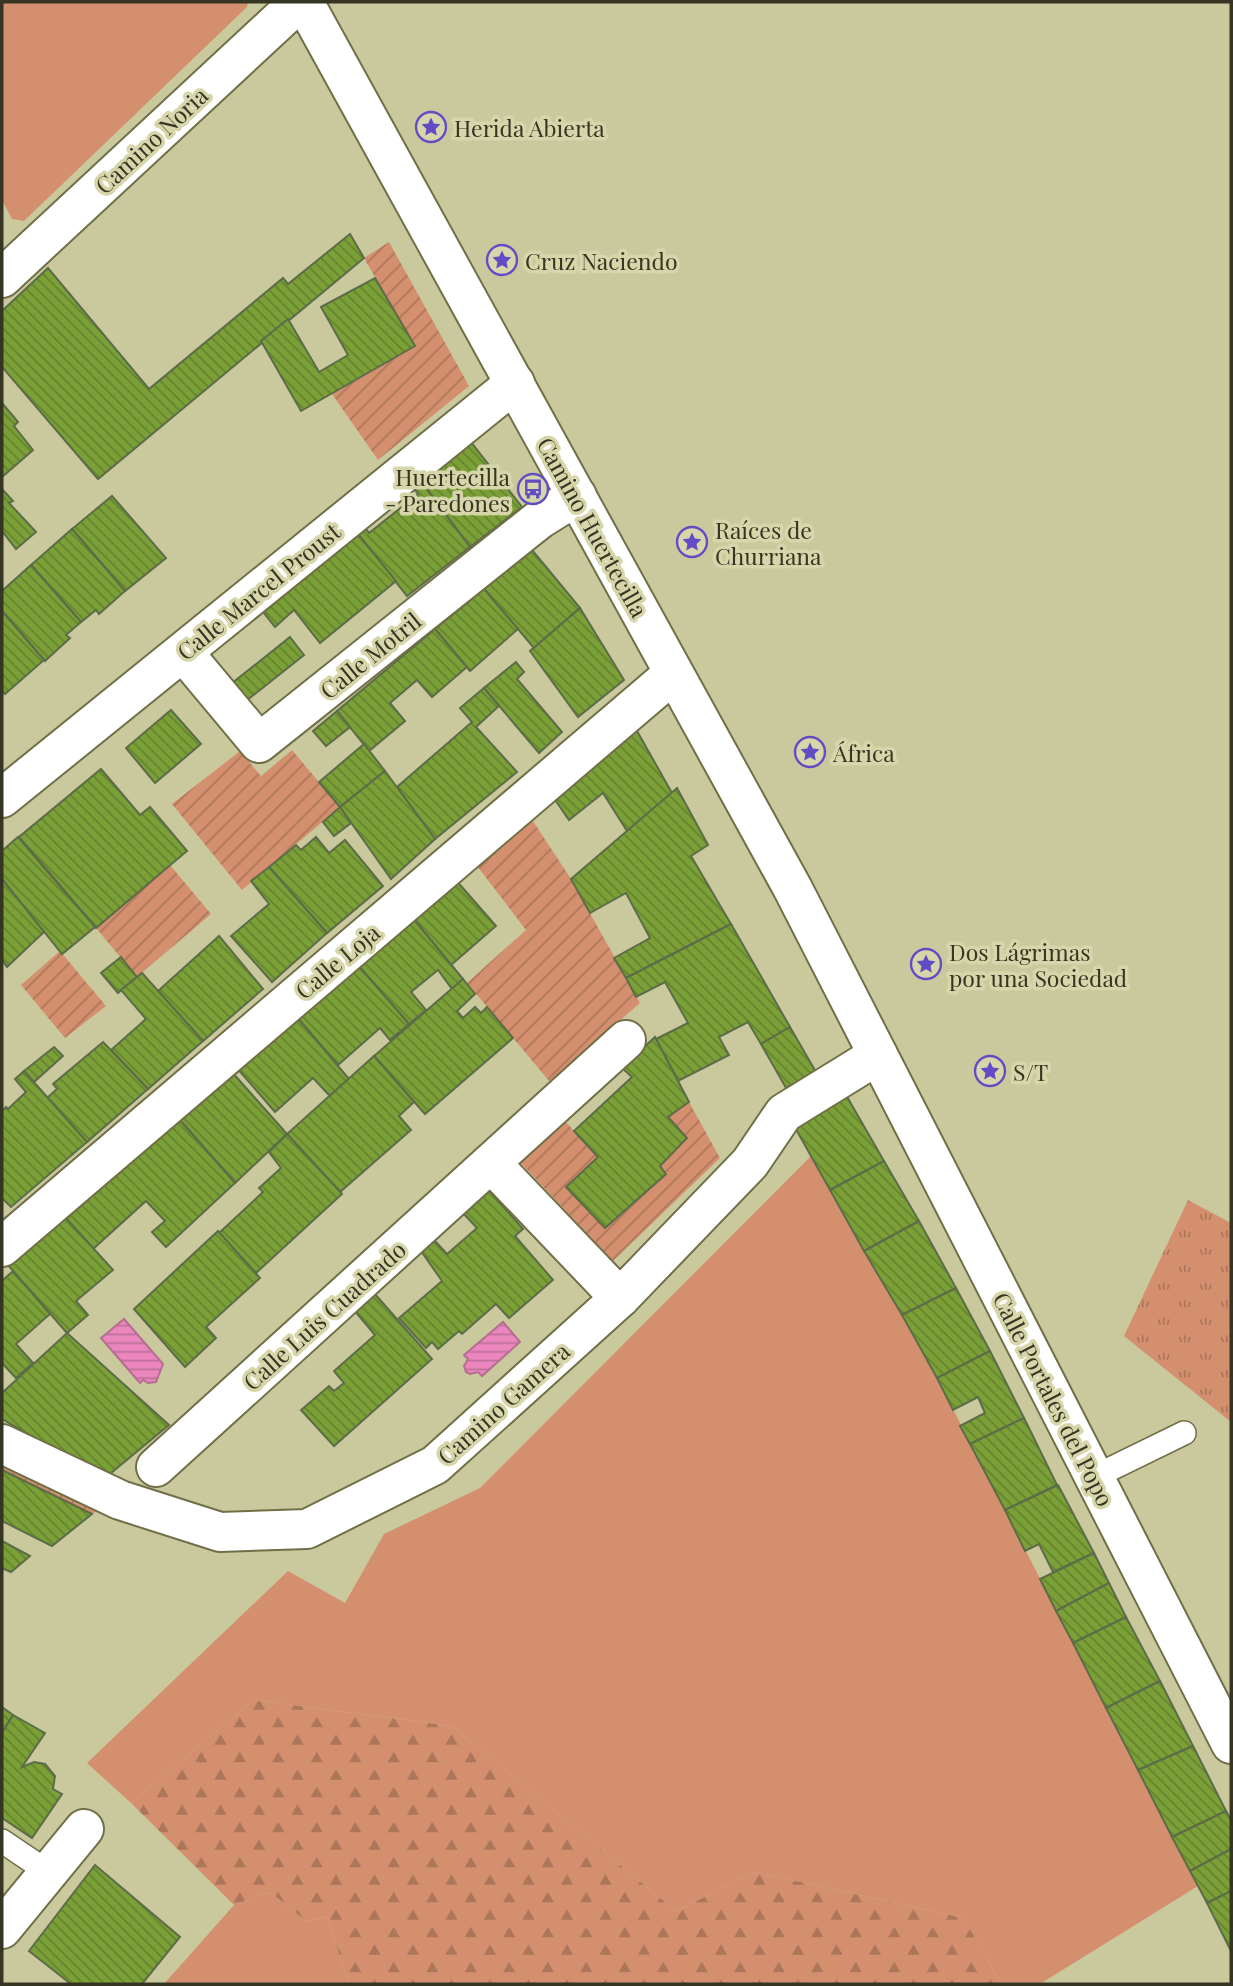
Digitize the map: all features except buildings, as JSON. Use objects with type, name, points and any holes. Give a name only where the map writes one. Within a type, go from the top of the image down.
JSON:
[{"type":"street","name":"Camino Noria","points":[[2,278],[299,2]]},
{"type":"street","name":"Camino Huertecilla","points":[[304,2],[793,889],[878,1055]]},
{"type":"street","name":"Calle Marcel Proust","points":[[2,798],[515,383]]},
{"type":"street","name":"Calle Motril","points":[[183,652],[259,743],[540,519],[577,496]]},
{"type":"street","name":"Calle Loja","points":[[2,1247],[673,674]]},
{"type":"street","name":"Calle Luis Cuadrado","points":[[156,1467],[626,1040]]},
{"type":"street","name":"Camino Gamera","points":[[2,1444],[120,1500],[220,1532],[307,1529],[435,1465],[620,1298],[750,1163],[784,1113],[878,1055]]},
{"type":"street","name":"Calle Portales del Popo","points":[[878,1055],[1231,1744]]},
{"type":"street","points":[[491,1163],[620,1298]]},
{"type":"street","points":[[2,1929],[84,1829]]},
{"type":"lane","points":[[1094,1477],[1184,1433]]},
{"type":"lane","points":[[2,1841],[48,1872]]},
{"type":"green space","points":[[2,2],[248,2],[247,7],[24,221],[12,219],[2,200]]},
{"type":"green space","points":[[389,242],[469,386],[378,460],[332,394],[415,346],[364,258]]},
{"type":"green space","points":[[292,750],[340,807],[242,890],[172,804],[240,751],[261,776]]},
{"type":"green space","points":[[529,815],[571,879],[640,1003],[550,1082],[467,983],[526,930],[474,862]]},
{"type":"green space","points":[[170,865],[211,914],[137,977],[96,928]]},
{"type":"green space","points":[[60,951],[106,1006],[65,1038],[21,985]]},
{"type":"green space","points":[[689,1102],[720,1158],[613,1261],[519,1161],[564,1120],[598,1157],[566,1188],[605,1228],[666,1174],[660,1166],[687,1138],[668,1117]]},
{"type":"green space","points":[[811,1156],[937,1378],[1198,1886],[1040,1984],[1001,1984],[964,1918],[755,1872],[676,1911],[452,1726],[254,1700],[131,1803],[87,1763],[288,1571],[345,1603],[384,1534],[480,1488]]},
{"type":"green space","points":[[1188,1200],[1231,1223],[1231,1422],[1124,1336]]},
{"type":"green space","points":[[2,1454],[108,1503],[92,1514],[2,1470]]},
{"type":"green space","points":[[254,1700],[452,1726],[676,1911],[755,1872],[964,1918],[1001,1984],[349,1984],[327,1917],[306,1921],[270,1892],[234,1905],[131,1803]]},
{"type":"green space","points":[[270,1892],[306,1921],[327,1917],[349,1984],[164,1984],[234,1905]]},
{"type":"shaded area","points":[[124,1319],[163,1364],[156,1382],[148,1383],[143,1380],[140,1383],[101,1338]]},
{"type":"shaded area","points":[[503,1322],[520,1342],[482,1376],[478,1372],[466,1372],[464,1366],[468,1359],[464,1355]]},
{"type":"place","name":"Herida Abierta","points":[[431,127]]},
{"type":"place","name":"Cruz Naciendo","points":[[502,260]]},
{"type":"place","name":"Huertecilla - Paredones","points":[[533,489]]},
{"type":"place","name":"Raíces de Churriana","points":[[692,542]]},
{"type":"place","name":"África","points":[[810,752]]},
{"type":"place","name":"Dos Lágrimas por una Sociedad","points":[[926,964]]},
{"type":"place","name":"S/T","points":[[990,1071]]}]
